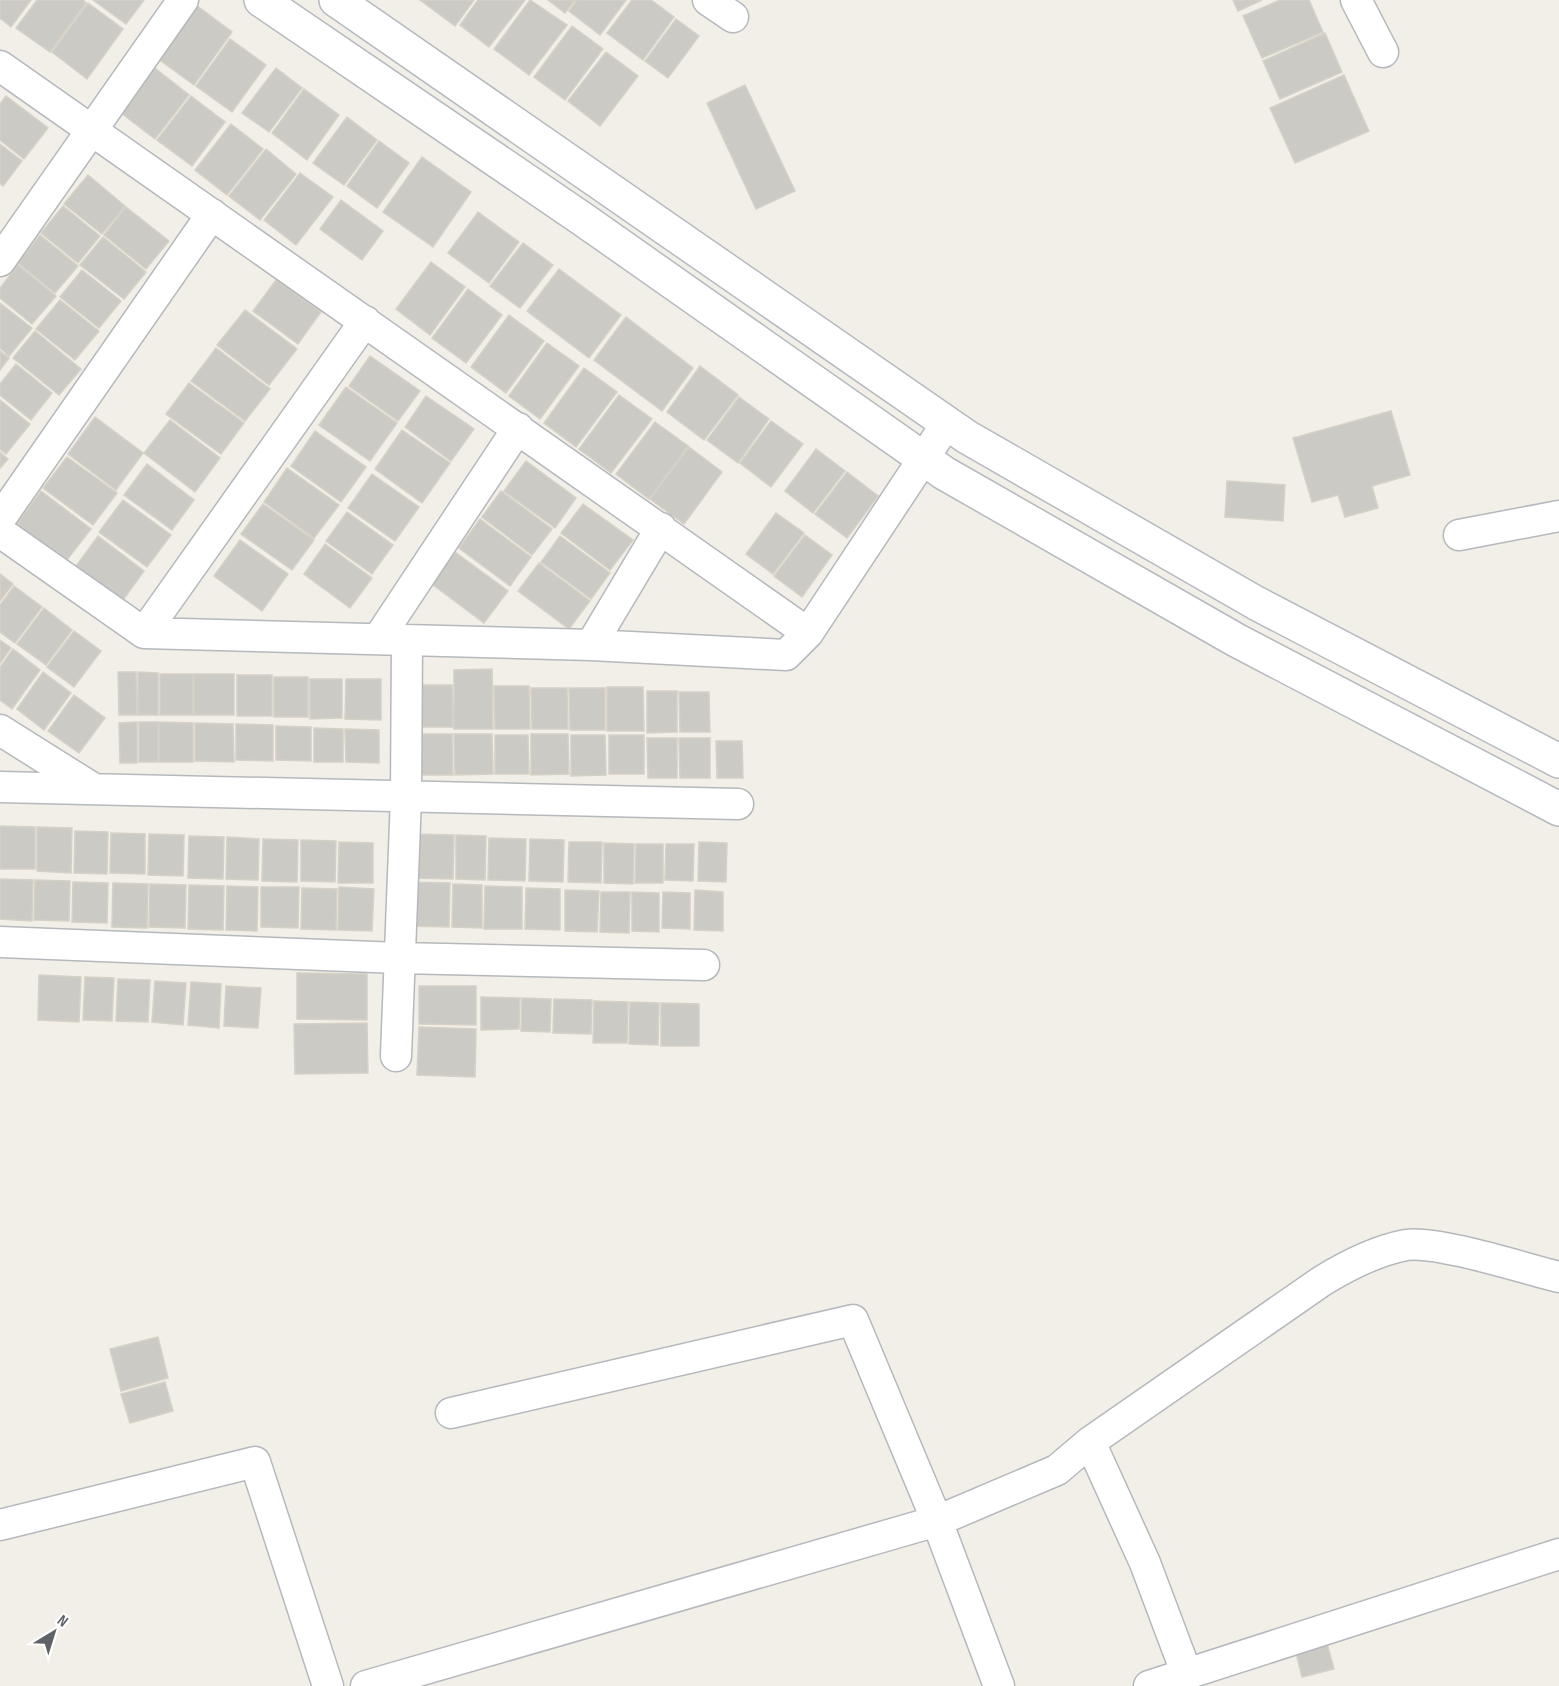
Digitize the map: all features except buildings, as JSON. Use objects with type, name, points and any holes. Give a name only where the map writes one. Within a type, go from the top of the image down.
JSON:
[{"type":"main road","points":[[261,0],[581,218],[944,473],[1236,640],[1559,808]]},
{"type":"main road","points":[[336,0],[967,437],[1256,603],[1559,761]]},
{"type":"street","points":[[0,261],[183,0]]},
{"type":"street","points":[[708,0],[733,17]]},
{"type":"street","points":[[1356,0],[1383,52]]},
{"type":"street","points":[[0,66],[808,633]]},
{"type":"street","points":[[0,519],[212,214]]},
{"type":"street","points":[[144,633],[364,321]]},
{"type":"street","points":[[0,532],[144,633],[591,645],[786,655],[808,633],[947,423]]},
{"type":"street","points":[[396,1056],[406,797],[392,640],[518,428]]},
{"type":"street","points":[[1459,535],[1559,516]]},
{"type":"street","points":[[591,645],[661,528]]},
{"type":"street","points":[[0,730],[94,790]]},
{"type":"street","points":[[0,787],[738,804]]},
{"type":"street","points":[[0,942],[399,958],[704,965]]},
{"type":"street","points":[[366,1686],[937,1521],[1058,1470],[1090,1442],[1322,1281],[1357,1260],[1408,1245],[1447,1249],[1559,1277]]},
{"type":"street","points":[[451,1413],[853,1320],[937,1521],[999,1686]]},
{"type":"street","points":[[1090,1442],[1145,1563],[1186,1672]]},
{"type":"street","points":[[0,1525],[255,1462],[328,1686]]},
{"type":"street","points":[[1149,1686],[1186,1672],[1559,1554]]}]
